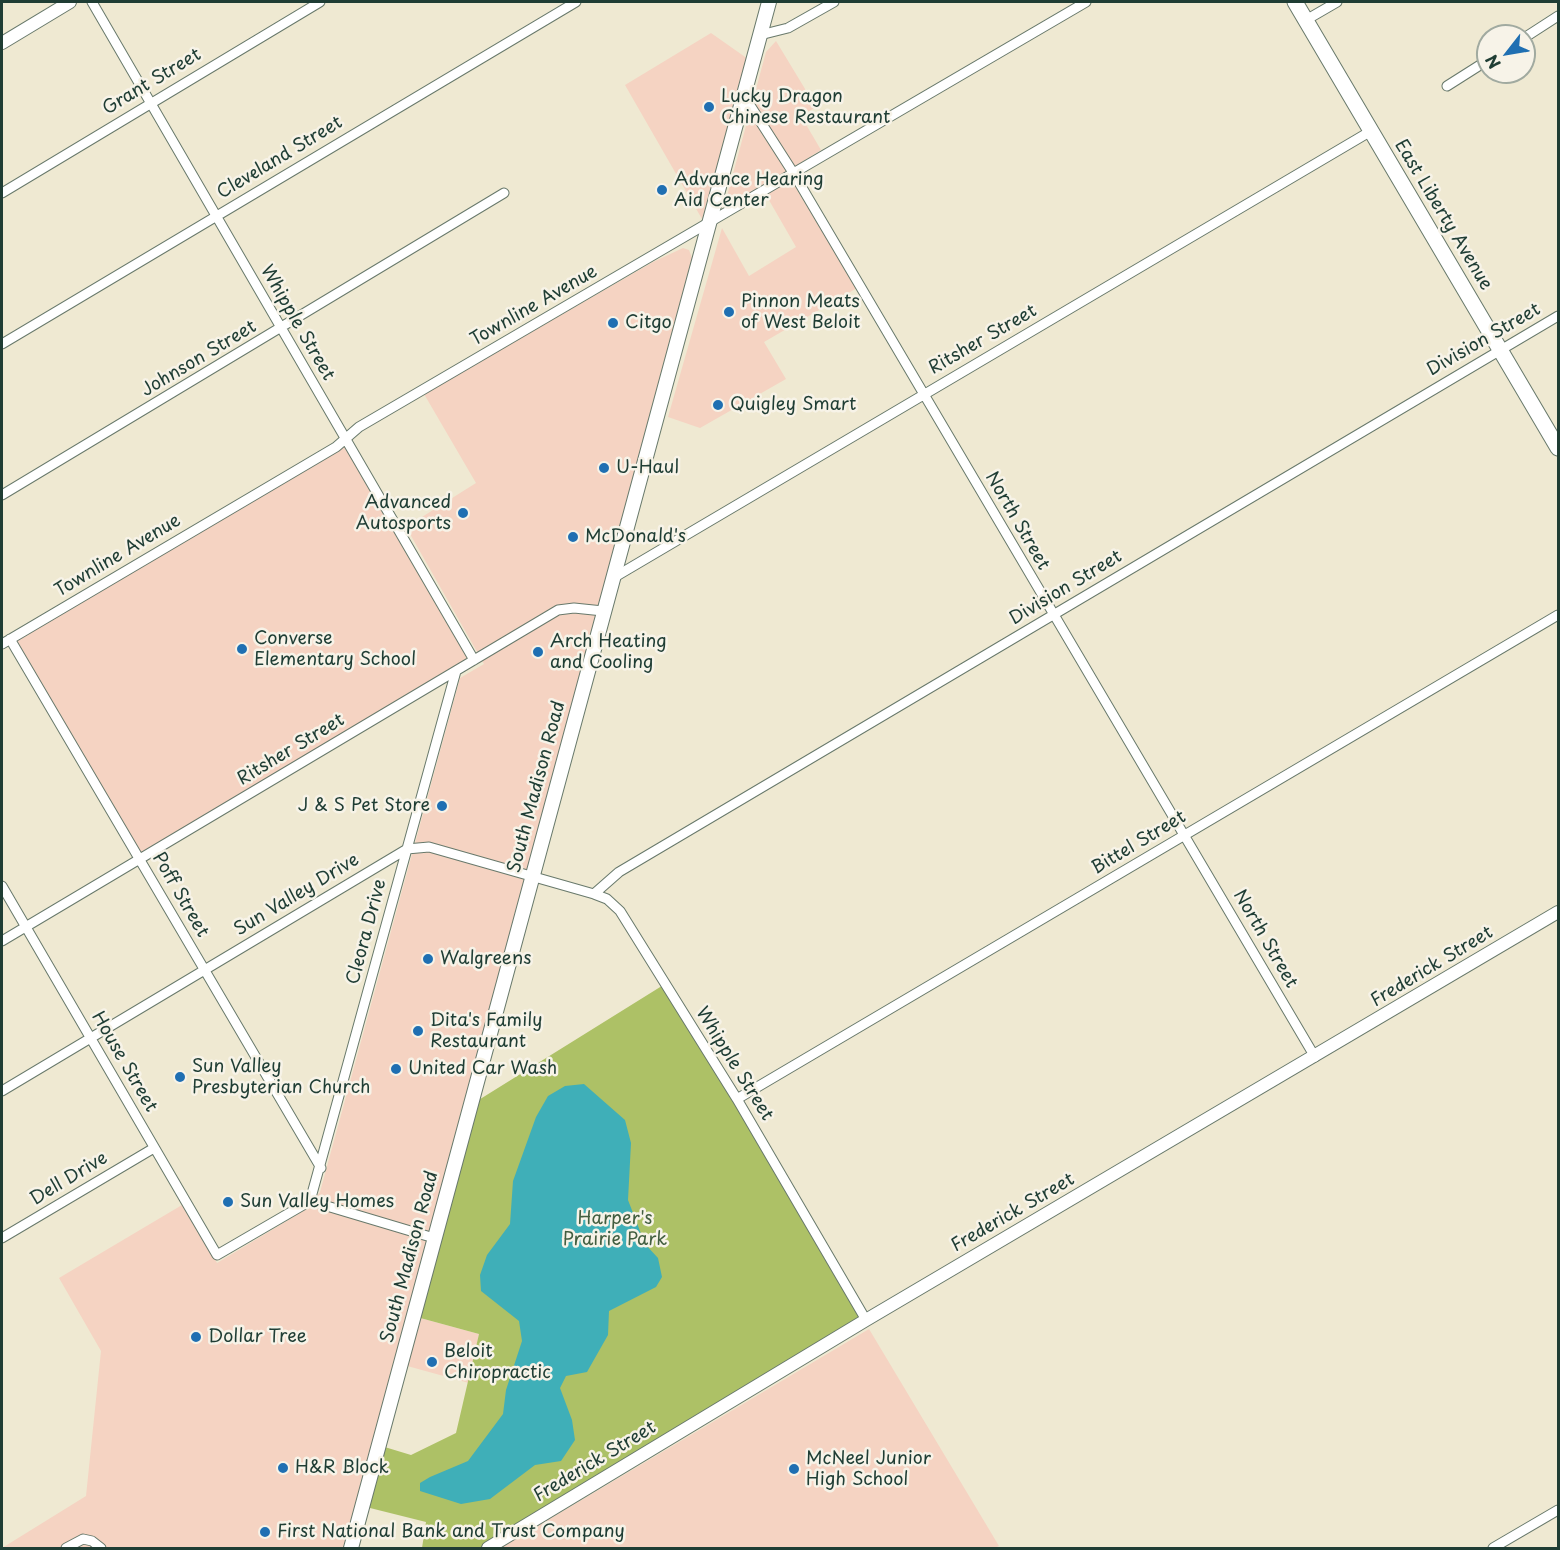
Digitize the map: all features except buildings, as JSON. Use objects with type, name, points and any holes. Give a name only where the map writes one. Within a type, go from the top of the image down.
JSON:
[{"type":"main road","name":"South Madison Road","points":[[351,1548],[769,2]]},
{"type":"main road","name":"East Liberty Avenue","points":[[1295,2],[1558,448]]},
{"type":"street","points":[[2,43],[70,2]]},
{"type":"street","name":"Whipple Street","points":[[92,2],[474,660]]},
{"type":"street","name":"Grant Street","points":[[2,193],[320,2]]},
{"type":"street","name":"Cleveland Street","points":[[2,344],[576,2]]},
{"type":"street","points":[[760,35],[788,28],[834,2]]},
{"type":"street","name":"Townline Avenue","points":[[6,642],[336,447],[359,427],[1086,2]]},
{"type":"street","points":[[1306,20],[1337,2]]},
{"type":"street","points":[[1536,30],[1558,16]]},
{"type":"street","points":[[1447,86],[1476,68]]},
{"type":"street","name":"North Street","points":[[744,96],[794,174],[1315,1057]]},
{"type":"street","name":"Ritsher Street","points":[[612,579],[1371,131]]},
{"type":"street","name":"Johnson Street","points":[[2,495],[504,193]]},
{"type":"street","name":"Division Street","points":[[594,894],[619,872],[1558,316]]},
{"type":"street","name":"Ritsher Street","points":[[2,941],[558,610],[574,608],[603,611]]},
{"type":"street","name":"Bittel Street","points":[[737,1099],[1558,615]]},
{"type":"street","name":"Poff Street","points":[[6,642],[139,859],[321,1168]]},
{"type":"street","name":"Cleora Drive","points":[[310,1201],[321,1168],[456,671]]},
{"type":"street","points":[[407,849],[429,847],[531,877]]},
{"type":"street","name":"Sun Valley Drive","points":[[2,1091],[407,849]]},
{"type":"street","name":"Whipple Street","points":[[531,877],[594,894],[606,899],[620,911],[737,1099],[866,1320]]},
{"type":"street","name":"House Street","points":[[2,886],[218,1255],[310,1201]]},
{"type":"street","name":"Frederick Street","points":[[488,1548],[866,1320],[1558,912]]},
{"type":"street","name":"Dell Drive","points":[[2,1238],[154,1148]]},
{"type":"street","points":[[310,1201],[434,1238]]},
{"type":"street","points":[[1493,1548],[1558,1510]]},
{"type":"street","points":[[66,1548],[82,1539],[92,1541],[101,1548]]},
{"type":"shaded area","points":[[711,33],[748,59],[702,219],[625,85]]},
{"type":"shaded area","points":[[776,41],[816,107],[801,116],[821,150],[786,172],[857,288],[764,342],[786,379],[700,428],[668,417],[722,228],[749,276],[796,247],[762,188],[737,202],[727,196],[766,52]]},
{"type":"shaded area","points":[[683,248],[689,250],[692,258],[455,1135],[434,1238],[413,1316],[479,1334],[469,1383],[400,1364],[344,1548],[2,1548],[86,1496],[101,1351],[59,1278],[182,1205],[217,1263],[305,1210],[320,1192],[460,678],[484,664],[406,527],[476,483],[424,394],[653,262]]},
{"type":"shaded area","name":"Converse Elementary School","points":[[346,438],[474,660],[139,859],[10,639]]},
{"type":"shaded area","name":"McNeel Junior High School","points":[[869,1329],[999,1546],[994,1548],[501,1548]]},
{"type":"green space","name":"Harper's Prairie Park","points":[[665,984],[866,1320],[488,1548],[422,1548],[426,1522],[362,1506],[378,1445],[411,1455],[456,1433],[479,1334],[413,1316],[469,1106]]},
{"type":"water","points":[[584,1084],[625,1120],[631,1143],[628,1200],[645,1244],[658,1258],[662,1277],[656,1287],[609,1311],[608,1335],[587,1372],[566,1376],[560,1388],[572,1420],[575,1440],[561,1461],[535,1465],[490,1499],[461,1504],[420,1491],[420,1483],[468,1461],[503,1414],[506,1390],[522,1341],[519,1321],[481,1291],[480,1275],[487,1255],[510,1224],[513,1181],[536,1117],[548,1096],[565,1086]]},
{"type":"place","name":"Lucky Dragon Chinese Restaurant","points":[[709,107]]},
{"type":"place","name":"Advance Hearing Aid Center","points":[[662,190]]},
{"type":"place","name":"Pinnon Meats of West Beloit","points":[[729,312]]},
{"type":"place","name":"Citgo","points":[[613,323]]},
{"type":"place","name":"Quigley Smart","points":[[718,405]]},
{"type":"place","name":"U-Haul","points":[[604,468]]},
{"type":"place","name":"Advanced Autosports","points":[[463,513]]},
{"type":"place","name":"McDonald's","points":[[573,537]]},
{"type":"place","name":"Converse Elementary School","points":[[242,649]]},
{"type":"place","name":"Arch Heating and Cooling","points":[[538,652]]},
{"type":"place","name":"J & S Pet Store","points":[[442,806]]},
{"type":"place","name":"Walgreens","points":[[428,959]]},
{"type":"place","name":"Dita's Family Restaurant","points":[[418,1031]]},
{"type":"place","name":"United Car Wash","points":[[396,1069]]},
{"type":"place","name":"Sun Valley Presbyterian Church","points":[[180,1077]]},
{"type":"place","name":"Sun Valley Homes","points":[[228,1202]]},
{"type":"place","name":"Dollar Tree","points":[[196,1337]]},
{"type":"place","name":"Beloit Chiropractic","points":[[432,1362]]},
{"type":"place","name":"H&R Block","points":[[283,1468]]},
{"type":"place","name":"McNeel Junior High School","points":[[794,1469]]},
{"type":"place","name":"First National Bank and Trust Company","points":[[265,1532]]}]
